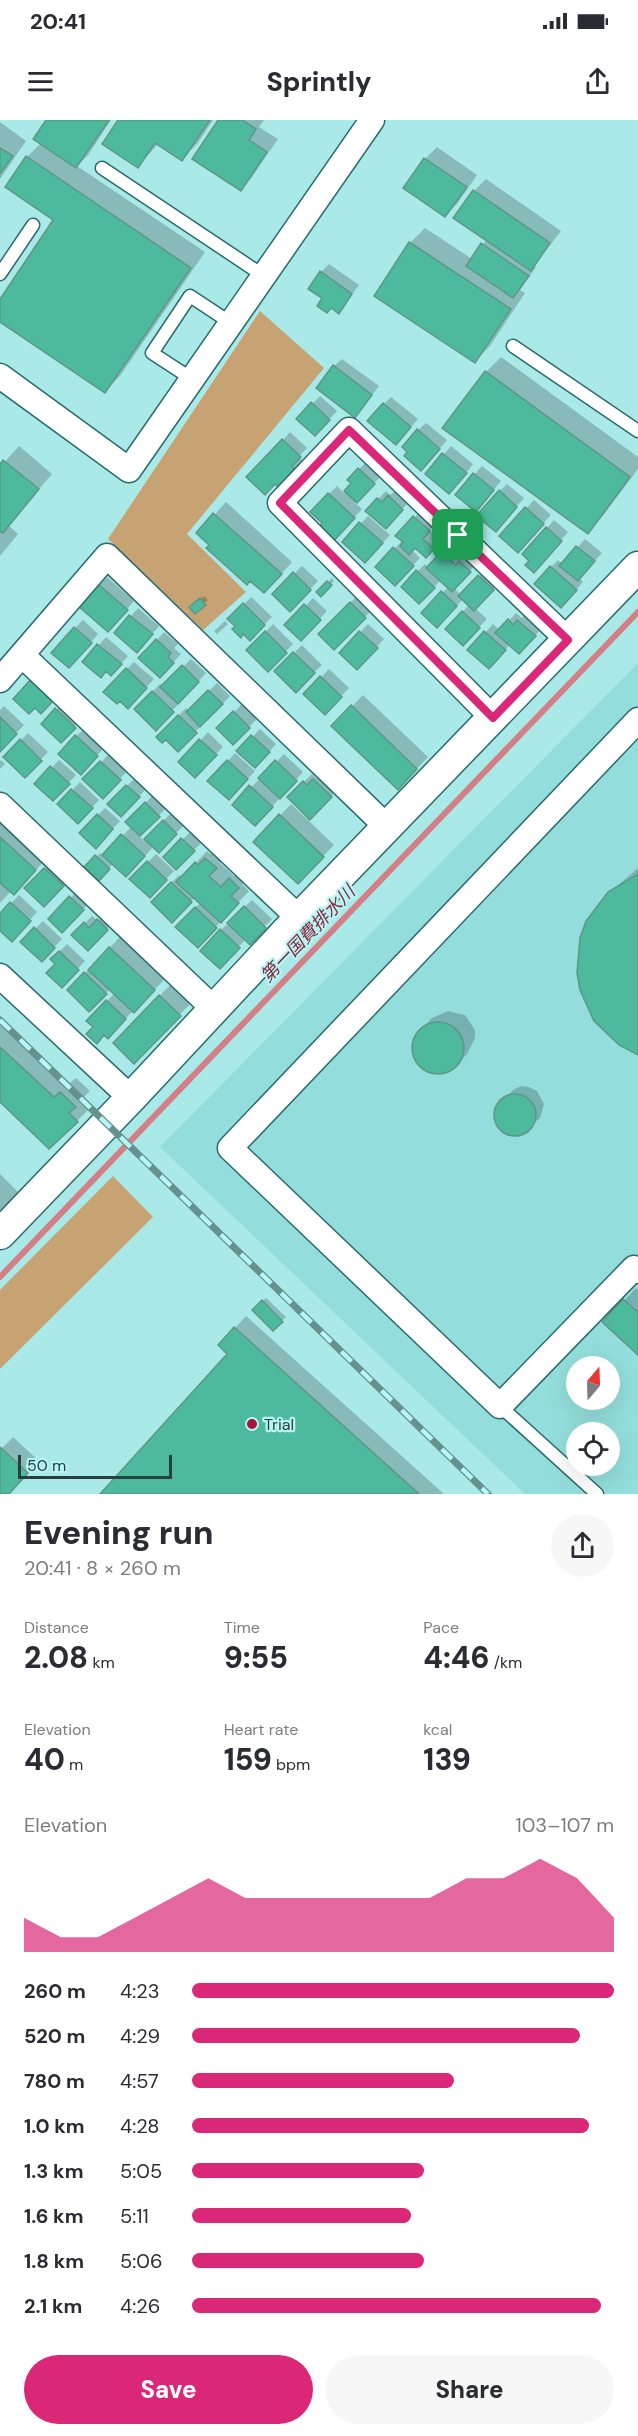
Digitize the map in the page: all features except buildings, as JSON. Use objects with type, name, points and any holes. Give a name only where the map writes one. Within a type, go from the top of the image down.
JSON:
[{"type":"street","points":[[0,376],[129,470],[372,120]]},
{"type":"street","points":[[493,718],[280,503],[349,430],[568,640]]},
{"type":"street","points":[[0,680],[106,556],[387,827]]},
{"type":"street","points":[[0,1234],[299,918],[638,567]]},
{"type":"street","points":[[22,655],[299,918]]},
{"type":"street","points":[[638,720],[230,1148],[500,1406],[634,1268],[638,1271]]},
{"type":"street","points":[[0,805],[213,1008]]},
{"type":"street","points":[[0,976],[131,1098]]},
{"type":"lane","points":[[102,168],[264,276]]},
{"type":"lane","points":[[0,274],[33,225]]},
{"type":"lane","points":[[192,379],[152,353],[190,296],[231,323]]},
{"type":"lane","points":[[513,346],[638,431]]},
{"type":"lane","points":[[500,1406],[597,1494]]},
{"type":"shaded area","points":[[260,311],[324,368],[187,534],[246,592],[203,630],[108,539]]},
{"type":"shaded area","points":[[638,663],[638,1494],[525,1494],[160,1147]]},
{"type":"shaded area","points":[[113,1176],[153,1217],[0,1369],[0,1290]]},
{"type":"waterway","name":"第一国費排水川","points":[[0,1277],[638,612]]},
{"type":"railway","points":[[0,1020],[488,1494]]},
{"type":"place","name":"Trial","points":[[252,1424]]},
{"type":"route","points":[[349,430],[458,535],[568,640],[493,718],[280,503],[349,430]]}]
